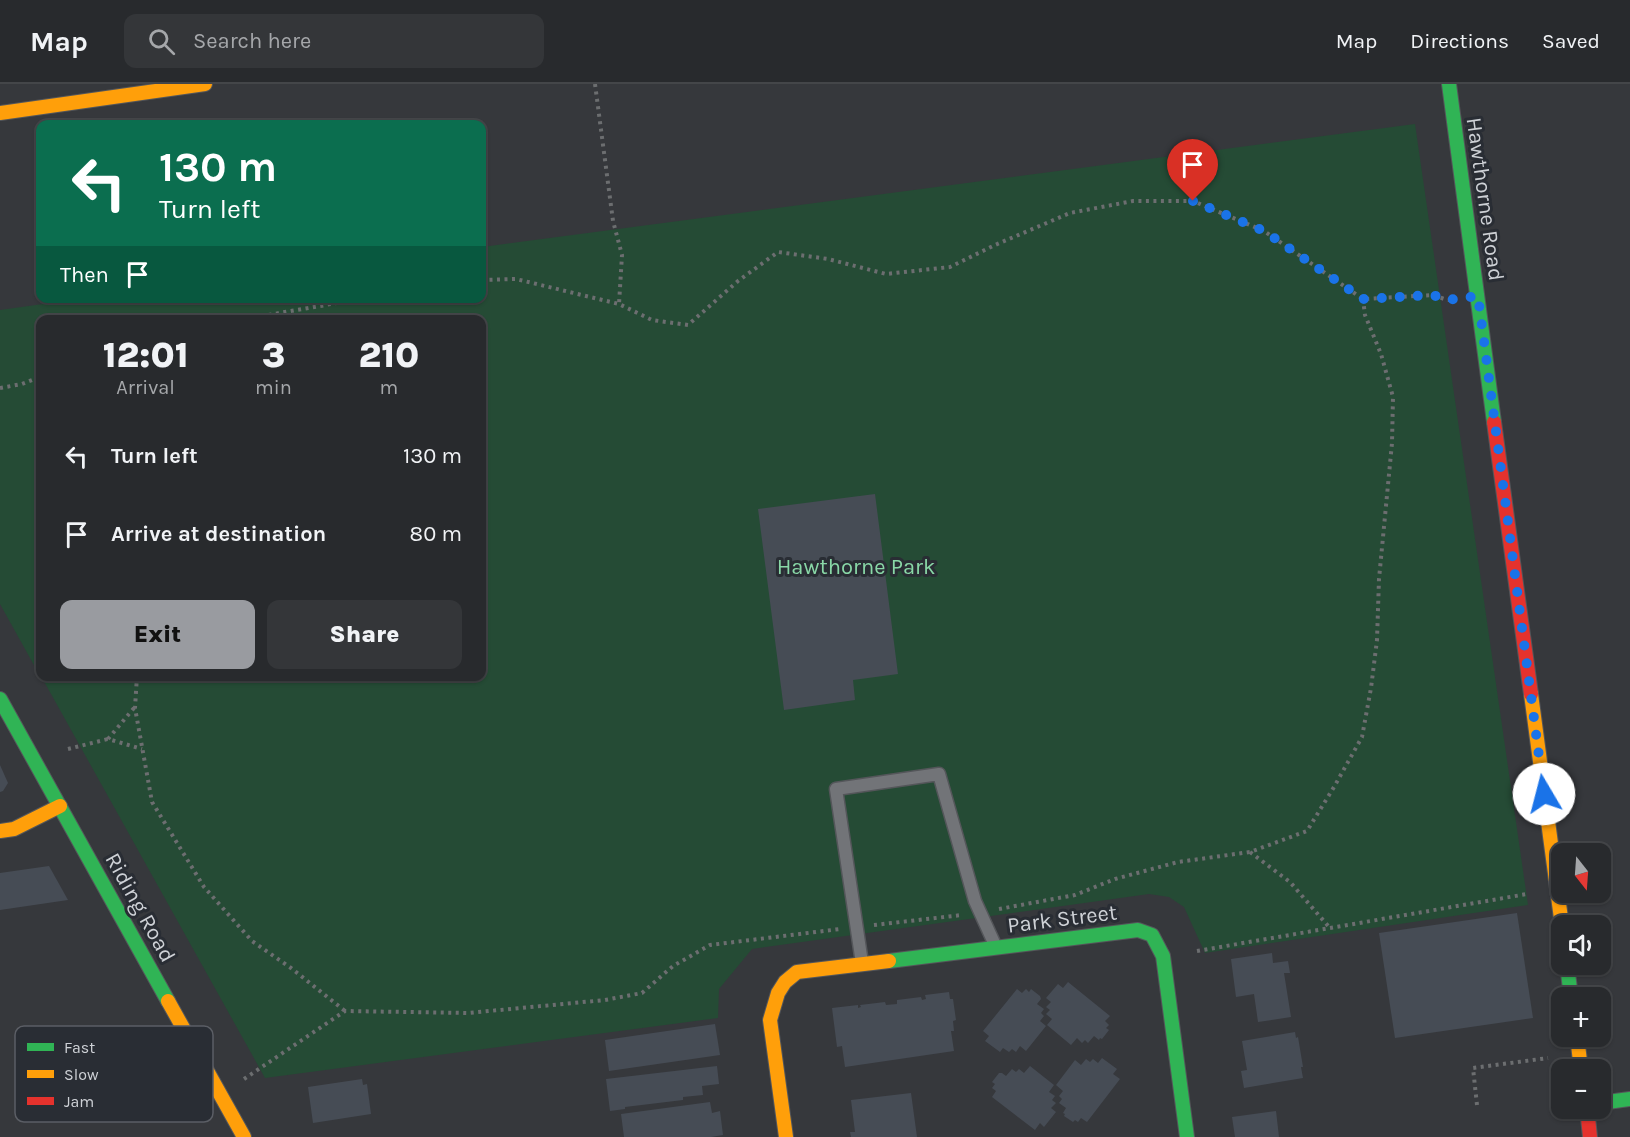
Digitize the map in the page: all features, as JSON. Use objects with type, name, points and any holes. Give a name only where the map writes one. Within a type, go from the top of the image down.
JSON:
[{"type":"street","points":[[0,113],[205,84]]},
{"type":"street","name":"Hawthorne Road","points":[[1449,84],[1561,915]]},
{"type":"street","name":"Riding Road","points":[[0,699],[182,1026]]},
{"type":"street","points":[[0,831],[14,829],[60,806]]},
{"type":"street","name":"Park Street","points":[[786,1137],[770,1020],[778,989],[797,972],[1138,930],[1152,935],[1163,956],[1187,1137]]},
{"type":"street","name":"Riding Road","points":[[213,1081],[244,1137]]},
{"type":"street","points":[[1611,1102],[1630,1099]]},
{"type":"street","points":[[1588,1119],[1590,1137]]},
{"type":"lane","points":[[862,964],[836,789],[939,774],[975,901],[997,948]]},
{"type":"path","points":[[595,84],[614,221],[622,255],[619,304]]},
{"type":"path","points":[[486,279],[516,279],[619,304],[652,320],[688,325],[738,281],[778,252],[828,260],[886,274],[950,267],[995,244],[1070,213],[1133,201],[1193,201],[1264,231],[1363,299],[1433,295],[1447,300],[1478,296]]},
{"type":"path","points":[[268,315],[337,303]]},
{"type":"path","points":[[0,388],[36,379]]},
{"type":"path","points":[[137,681],[135,708],[152,802],[204,887],[252,941],[291,968],[345,1011]]},
{"type":"path","points":[[108,739],[135,708]]},
{"type":"path","points":[[68,748],[108,739],[142,750]]},
{"type":"path","points":[[1250,852],[1290,882],[1330,927]]},
{"type":"path","points":[[1197,951],[1527,894]]},
{"type":"path","points":[[1477,1105],[1473,1068],[1548,1058]]},
{"type":"green space","name":"Hawthorne Park","points":[[1415,124],[1528,905],[1205,953],[1184,907],[1169,897],[1149,894],[752,949],[719,989],[718,1018],[265,1078],[44,681],[486,681],[486,315],[36,315],[36,669],[0,604],[0,310],[50,303],[486,303],[486,246]]},
{"type":"building","points":[[875,494],[898,674],[853,680],[855,700],[784,710],[758,509]]},
{"type":"building","points":[[0,765],[8,783],[0,792]]},
{"type":"building","points":[[49,866],[68,900],[0,910],[0,873]]},
{"type":"building","points":[[1517,913],[1533,1018],[1395,1038],[1379,933]]},
{"type":"building","points":[[1272,953],[1273,963],[1288,961],[1290,973],[1284,973],[1291,1017],[1258,1022],[1254,994],[1236,997],[1231,959]]},
{"type":"building","points":[[1068,982],[1110,1016],[1105,1021],[1109,1025],[1106,1028],[1109,1030],[1102,1039],[1099,1040],[1094,1036],[1088,1043],[1085,1040],[1082,1043],[1077,1038],[1071,1045],[1047,1025],[1052,1019],[1046,1014],[1050,1010],[1046,1007],[1051,1002],[1046,998],[1058,984],[1063,988]]},
{"type":"building","points":[[1017,989],[1022,993],[1026,989],[1029,992],[1031,989],[1040,996],[1041,999],[1037,1004],[1044,1009],[1041,1013],[1044,1016],[1040,1021],[1046,1026],[1026,1051],[1020,1046],[1016,1052],[1012,1049],[1009,1052],[1003,1048],[1000,1052],[985,1041],[989,1036],[983,1031]]},
{"type":"building","points":[[949,992],[950,999],[953,999],[956,1020],[953,1021],[954,1031],[951,1031],[954,1051],[845,1067],[842,1046],[837,1047],[832,1008],[858,1005],[858,1008],[861,1007],[860,1005],[885,1002],[886,1005],[897,1004],[897,1000],[921,997],[922,1000],[926,999],[925,995]]},
{"type":"building","points":[[715,1024],[720,1055],[609,1071],[605,1040]]},
{"type":"building","points":[[1295,1032],[1296,1038],[1298,1037],[1303,1078],[1244,1088],[1241,1071],[1247,1070],[1242,1041]]},
{"type":"building","points":[[1102,1058],[1117,1069],[1113,1074],[1120,1079],[1087,1122],[1081,1118],[1078,1122],[1075,1120],[1073,1122],[1064,1116],[1066,1108],[1059,1103],[1062,1099],[1059,1096],[1063,1091],[1056,1085],[1075,1060],[1081,1065],[1086,1059],[1090,1062],[1093,1059],[1098,1063]]},
{"type":"building","points":[[717,1066],[719,1084],[702,1086],[703,1095],[610,1111],[606,1079]]},
{"type":"building","points":[[1030,1066],[1054,1085],[1049,1092],[1055,1096],[1052,1100],[1056,1103],[1051,1108],[1056,1112],[1044,1127],[1040,1123],[1035,1130],[992,1097],[996,1091],[992,1088],[995,1084],[992,1082],[999,1073],[1006,1076],[1012,1069],[1016,1072],[1019,1069],[1024,1073]]},
{"type":"building","points":[[362,1079],[363,1085],[367,1084],[371,1114],[313,1123],[308,1087]]},
{"type":"building","points":[[911,1093],[917,1137],[851,1137],[850,1132],[855,1132],[851,1100]]},
{"type":"building","points":[[710,1102],[712,1113],[720,1111],[723,1135],[624,1137],[621,1114]]},
{"type":"building","points":[[1276,1111],[1279,1137],[1235,1137],[1232,1117]]},
{"type":"traffic: fast","points":[[1449,84],[1494,422]]},
{"type":"traffic: fast","points":[[0,699],[168,1001]]},
{"type":"traffic: fast","points":[[889,961],[1138,930],[1152,935],[1163,956],[1187,1137]]},
{"type":"traffic: fast","points":[[1568,975],[1570,987]]},
{"type":"traffic: fast","points":[[1611,1102],[1630,1099]]},
{"type":"traffic: slow","points":[[0,113],[205,84]]},
{"type":"traffic: slow","points":[[1531,694],[1561,915]]},
{"type":"traffic: slow","points":[[0,831],[14,829],[60,806]]},
{"type":"traffic: slow","points":[[786,1137],[770,1020],[778,993],[785,982],[797,972],[889,961]]},
{"type":"traffic: slow","points":[[168,1001],[182,1026]]},
{"type":"traffic: slow","points":[[1578,1047],[1580,1059]]},
{"type":"traffic: slow","points":[[213,1082],[244,1137]]},
{"type":"traffic: jam","points":[[1494,422],[1531,694]]},
{"type":"traffic: jam","points":[[1588,1119],[1590,1137]]},
{"type":"route","points":[[1193,201],[1264,231],[1363,299],[1433,295],[1447,300],[1478,296],[1544,794]]}]
